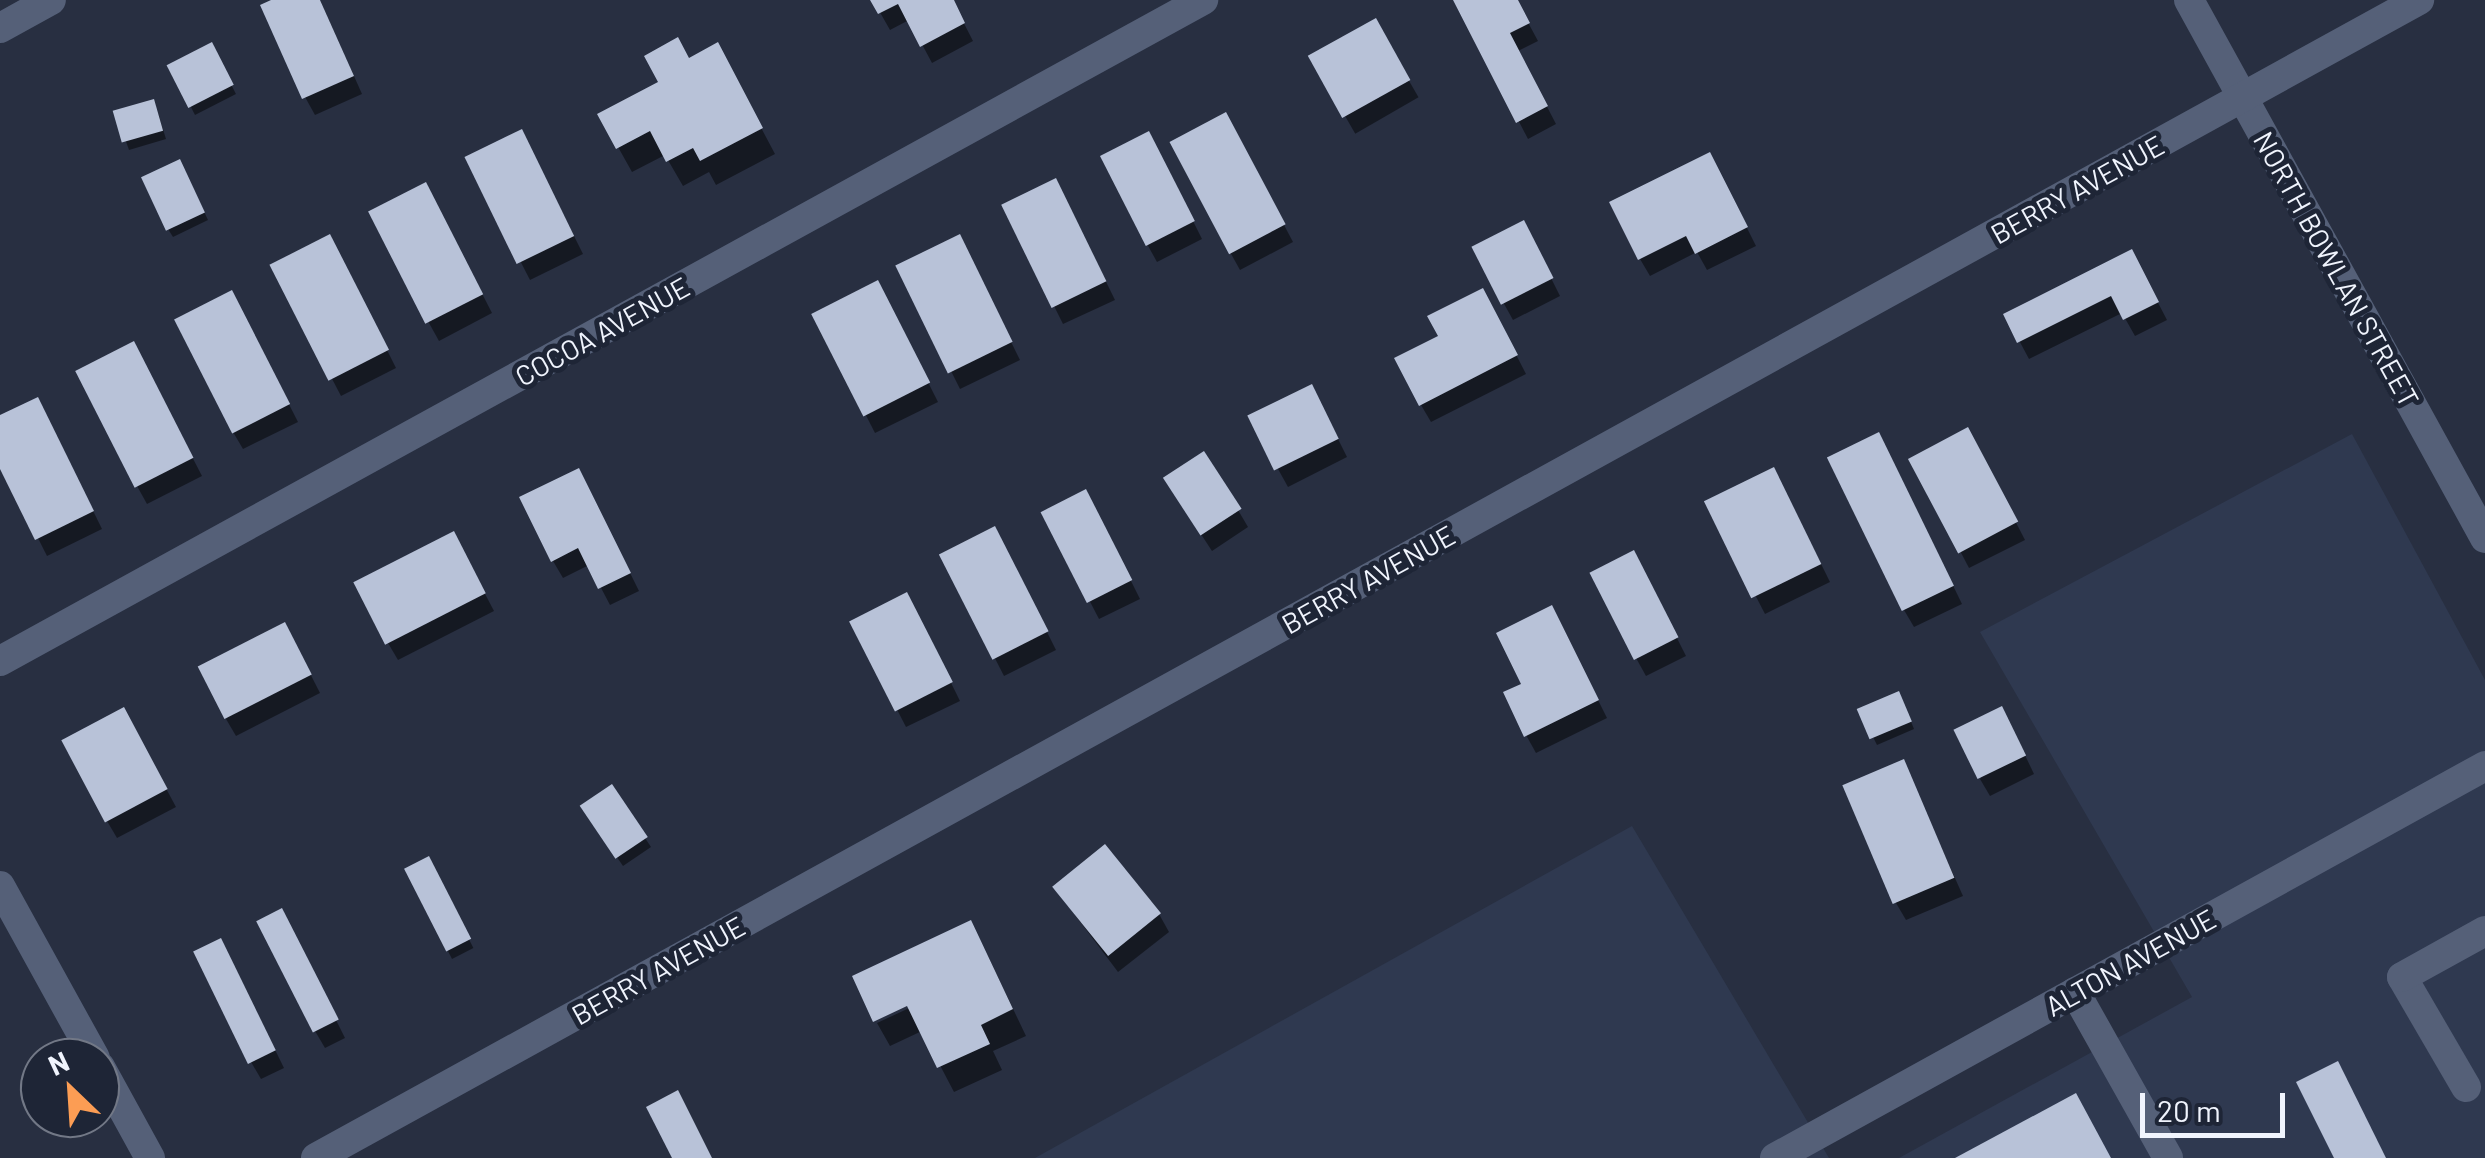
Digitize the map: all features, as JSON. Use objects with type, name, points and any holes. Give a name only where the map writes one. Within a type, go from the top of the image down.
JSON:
[{"type":"street","points":[[0,28],[52,0]]},
{"type":"street","name":"COCOA AVENUE","points":[[0,661],[1204,0]]},
{"type":"street","name":"NORTH BOWLAN STREET","points":[[2189,0],[2485,538]]},
{"type":"street","name":"BERRY AVENUE","points":[[316,1158],[2419,0]]},
{"type":"street","name":"ALTON AVENUE","points":[[1775,1158],[2485,766]]},
{"type":"street","points":[[0,886],[84,1038]]},
{"type":"street","points":[[2466,1087],[2402,977],[2485,932]]},
{"type":"street","points":[[2075,992],[2168,1158]]},
{"type":"street","points":[[120,1103],[150,1158]]},
{"type":"shaded area","points":[[2352,434],[2485,680],[2485,1158],[1899,1158],[2192,997],[1980,632]]},
{"type":"shaded area","points":[[1632,826],[1829,1158],[1035,1158]]},
{"type":"building","points":[[271,0],[320,0],[354,76],[302,99],[260,5]]},
{"type":"building","points":[[870,0],[954,0],[965,23],[920,47],[898,4],[878,14]]},
{"type":"building","points":[[1453,0],[1518,0],[1530,23],[1510,33],[1548,106],[1516,123]]},
{"type":"building","points":[[1376,18],[1410,80],[1342,118],[1308,56]]},
{"type":"building","points":[[678,37],[689,58],[718,42],[763,128],[700,161],[693,148],[666,162],[650,131],[616,149],[597,114],[658,82],[644,56]]},
{"type":"building","points":[[212,42],[234,85],[188,108],[167,65]]},
{"type":"building","points":[[154,99],[163,131],[122,143],[113,111]]},
{"type":"building","points":[[1226,112],[1286,224],[1229,254],[1169,142]]},
{"type":"building","points":[[522,129],[574,236],[517,264],[464,157]]},
{"type":"building","points":[[1149,131],[1195,221],[1146,246],[1100,156]]},
{"type":"building","points":[[1710,152],[1748,227],[1695,254],[1686,236],[1638,260],[1609,202]]},
{"type":"building","points":[[180,159],[205,212],[166,231],[141,177]]},
{"type":"building","points":[[1056,178],[1106,281],[1052,308],[1001,205]]},
{"type":"building","points":[[426,182],[483,294],[425,324],[368,212]]},
{"type":"building","points":[[1524,220],[1554,278],[1501,305],[1471,247]]},
{"type":"building","points":[[330,234],[389,350],[328,381],[269,265]]},
{"type":"building","points":[[960,234],[1013,342],[948,373],[895,266]]},
{"type":"building","points":[[2132,249],[2159,302],[2123,320],[2111,296],[2017,343],[2003,314]]},
{"type":"building","points":[[878,280],[930,382],[863,417],[811,314]]},
{"type":"building","points":[[1483,288],[1518,355],[1419,406],[1394,358],[1438,336],[1427,316]]},
{"type":"building","points":[[232,290],[290,404],[232,434],[174,320]]},
{"type":"building","points":[[134,341],[193,458],[135,488],[75,371]]},
{"type":"building","points":[[1312,384],[1339,439],[1274,470],[1247,416]]},
{"type":"building","points":[[38,397],[94,511],[35,540],[0,469],[0,415]]},
{"type":"building","points":[[1968,427],[2018,521],[1958,553],[1908,459]]},
{"type":"building","points":[[1879,432],[1954,586],[1902,611],[1827,457]]},
{"type":"building","points":[[1204,451],[1242,509],[1200,536],[1163,478]]},
{"type":"building","points":[[1774,467],[1821,564],[1751,598],[1704,501]]},
{"type":"building","points":[[579,468],[631,573],[598,589],[578,548],[551,562],[519,497]]},
{"type":"building","points":[[1086,489],[1132,580],[1087,603],[1041,512]]},
{"type":"building","points":[[995,526],[1049,631],[992,660],[939,555]]},
{"type":"building","points":[[454,531],[486,593],[385,645],[353,582]]},
{"type":"building","points":[[1634,550],[1678,637],[1634,660],[1589,573]]},
{"type":"building","points":[[907,592],[953,682],[895,712],[849,622]]},
{"type":"building","points":[[1552,605],[1599,700],[1524,737],[1503,692],[1521,684],[1496,633]]},
{"type":"building","points":[[285,622],[312,675],[224,719],[198,666]]},
{"type":"building","points":[[1899,691],[1912,721],[1870,739],[1857,709]]},
{"type":"building","points":[[2002,706],[2026,755],[1978,779],[1953,730]]},
{"type":"building","points":[[124,707],[168,789],[105,822],[61,740]]},
{"type":"building","points":[[1904,759],[1954,878],[1893,904],[1842,785]]},
{"type":"building","points":[[612,784],[648,837],[615,859],[580,806]]},
{"type":"building","points":[[1105,844],[1161,913],[1108,956],[1052,887]]},
{"type":"building","points":[[429,856],[471,939],[446,952],[404,869]]},
{"type":"building","points":[[282,908],[339,1019],[313,1033],[256,921]]},
{"type":"building","points":[[971,920],[1013,1009],[981,1025],[990,1044],[937,1068],[907,1006],[873,1022],[852,976]]},
{"type":"building","points":[[221,938],[276,1050],[248,1064],[193,952]]},
{"type":"building","points":[[2338,1061],[2386,1158],[2334,1158],[2296,1082]]},
{"type":"building","points":[[678,1090],[712,1158],[672,1158],[646,1107]]},
{"type":"building","points":[[2076,1093],[2111,1158],[1955,1158]]}]
